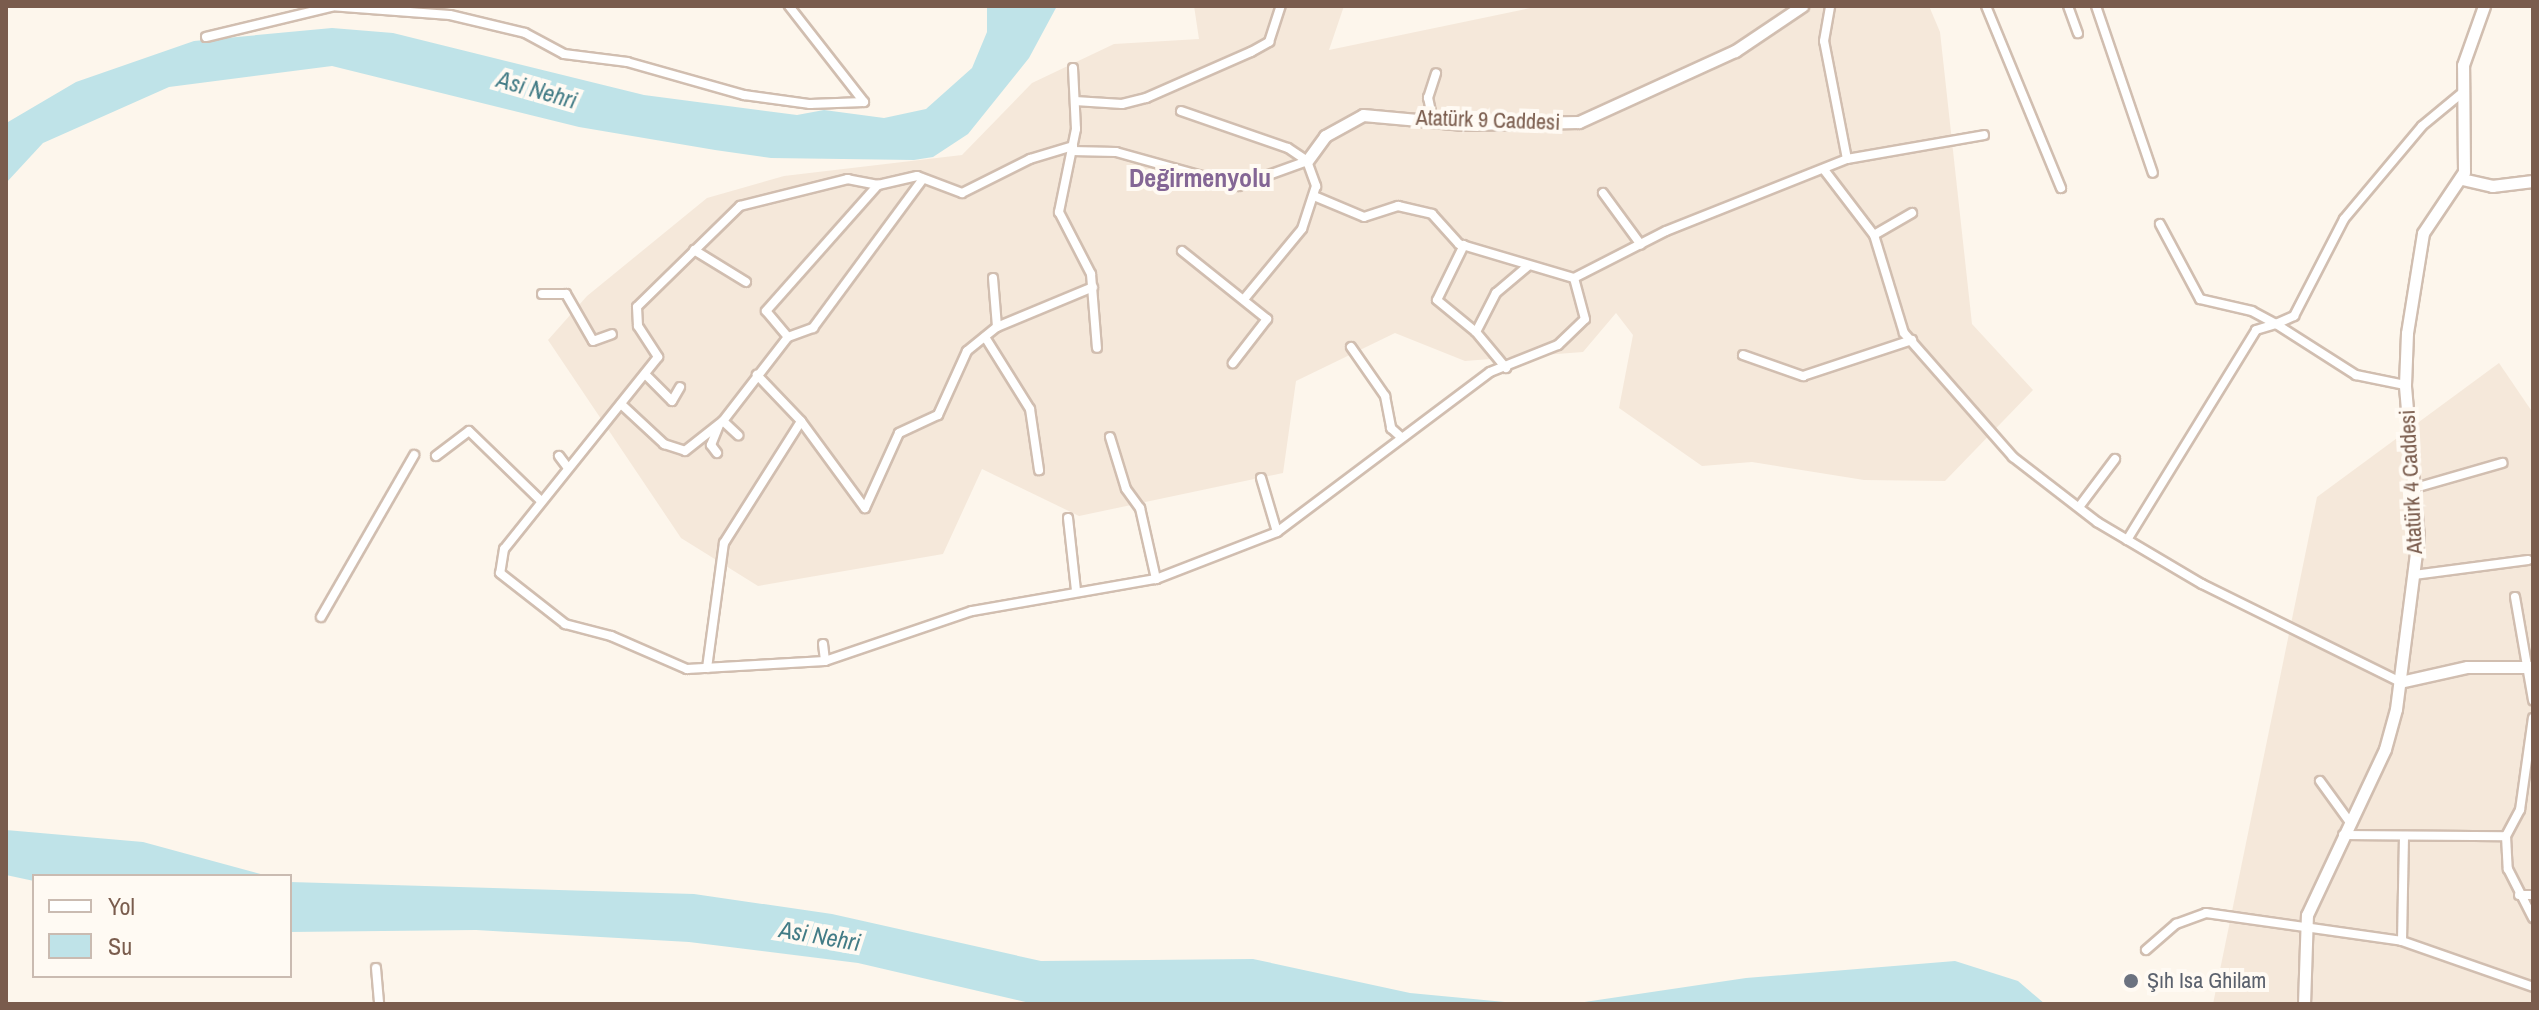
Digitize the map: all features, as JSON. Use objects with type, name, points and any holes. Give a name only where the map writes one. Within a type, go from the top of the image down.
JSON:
[{"type":"street","points":[[206,37],[330,7],[450,15],[525,33],[564,54],[627,62],[744,95],[810,104],[864,102],[789,6]]},
{"type":"street","points":[[1075,101],[1122,104],[1146,98],[1251,52],[1269,42],[1281,6]]},
{"type":"street","name":"Atatürk 9 Caddesi","points":[[1307,161],[1325,136],[1355,117],[1579,122],[1720,58],[1802,6]]},
{"type":"street","points":[[1830,6],[1824,41],[1847,159]]},
{"type":"street","points":[[1986,6],[2061,188]]},
{"type":"street","points":[[2068,6],[2078,33]]},
{"type":"street","points":[[2096,6],[2153,173]]},
{"type":"street","points":[[2484,6],[2466,53],[2462,93],[2462,179],[2492,186],[2533,181]]},
{"type":"street","points":[[1073,68],[1075,101],[1072,149],[1059,212],[1093,287],[1097,348]]},
{"type":"street","points":[[1433,121],[1428,98],[1436,73]]},
{"type":"street","points":[[2127,540],[2256,330],[2294,316],[2344,219],[2422,126],[2462,93]]},
{"type":"street","points":[[1181,111],[1272,140],[1307,161],[1314,196],[1302,229],[1245,298]]},
{"type":"street","points":[[1314,196],[1364,217],[1398,206],[1432,214],[1464,245],[1574,278],[1641,245],[1825,171],[1847,159],[1984,135]]},
{"type":"street","points":[[1307,161],[1238,186],[1116,152],[1072,149],[1030,159],[962,193],[923,179],[878,185],[848,179],[748,202],[694,250],[634,311],[638,326],[659,350],[645,374],[500,555],[500,573],[565,624],[611,636],[687,669],[825,661],[972,611],[1076,590],[1156,579],[1277,532],[1490,372],[1558,345],[1585,319],[1574,278]]},
{"type":"street","points":[[1825,171],[1874,235],[1904,333],[2013,457],[2079,507],[2127,540],[2400,682],[2467,667],[2531,667]]},
{"type":"street","points":[[717,453],[711,445],[721,423],[757,375],[788,337],[813,328],[923,179]]},
{"type":"street","name":"Atatürk 4 Caddesi","points":[[2304,1004],[2303,928],[2342,835],[2389,740],[2414,575],[2415,488],[2405,385],[2423,233],[2435,208],[2462,179]]},
{"type":"street","points":[[788,337],[766,311],[878,185]]},
{"type":"street","points":[[1603,193],[1641,245]]},
{"type":"street","points":[[1874,235],[1912,213]]},
{"type":"street","points":[[2160,224],[2200,299],[2252,311],[2356,375],[2405,385]]},
{"type":"street","points":[[1464,245],[1437,300],[1476,332],[1506,368]]},
{"type":"street","points":[[694,250],[746,282]]},
{"type":"street","points":[[1182,251],[1245,298],[1267,321],[1233,363]]},
{"type":"street","points":[[1476,332],[1496,293],[1528,266]]},
{"type":"street","points":[[993,278],[997,327]]},
{"type":"street","points":[[757,375],[801,421],[865,508],[899,433],[933,421],[967,351],[997,327],[1093,287]]},
{"type":"street","points":[[542,294],[566,294],[593,341],[612,334]]},
{"type":"street","points":[[985,337],[1030,409],[1039,470]]},
{"type":"street","points":[[1743,355],[1803,376],[1912,340]]},
{"type":"street","points":[[1351,347],[1385,396],[1391,428],[1401,437]]},
{"type":"street","points":[[645,374],[672,401],[680,387]]},
{"type":"street","points":[[621,404],[680,454],[721,423]]},
{"type":"street","points":[[707,668],[724,543],[801,421]]},
{"type":"street","points":[[721,423],[738,435]]},
{"type":"street","points":[[436,456],[469,431],[541,501]]},
{"type":"street","points":[[1110,437],[1126,489],[1140,508],[1156,579]]},
{"type":"street","points":[[321,617],[414,455]]},
{"type":"street","points":[[559,456],[568,468]]},
{"type":"street","points":[[2079,507],[2115,459]]},
{"type":"street","points":[[2415,488],[2502,463]]},
{"type":"street","points":[[1261,478],[1277,532]]},
{"type":"street","points":[[1068,518],[1076,590]]},
{"type":"street","points":[[2414,575],[2528,560]]},
{"type":"street","points":[[2515,597],[2531,667],[2533,700]]},
{"type":"street","points":[[823,644],[825,661]]},
{"type":"street","points":[[2533,718],[2520,810],[2506,836],[2508,869],[2533,918]]},
{"type":"street","points":[[2320,781],[2349,821]]},
{"type":"street","points":[[2342,835],[2506,836]]},
{"type":"street","points":[[2402,941],[2404,836]]},
{"type":"street","points":[[2519,895],[2533,895]]},
{"type":"street","points":[[2146,950],[2176,924],[2206,913],[2402,941],[2533,987]]},
{"type":"street","points":[[376,968],[379,1004]]},
{"type":"shaded area","points":[[1194,6],[1344,6],[1329,50],[1540,6],[1929,6],[1940,32],[1972,324],[2033,390],[1945,481],[1864,480],[1752,462],[1702,466],[1619,408],[1633,335],[1616,313],[1583,352],[1465,361],[1395,333],[1296,381],[1283,473],[1079,516],[982,469],[943,554],[758,586],[681,538],[548,340],[587,296],[707,198],[784,176],[962,155],[1032,83],[1114,44],[1199,39]]},
{"type":"shaded area","points":[[2499,363],[2533,413],[2533,1004],[2213,1004],[2317,497]]},
{"type":"water","name":"Asi Nehri","points":[[987,6],[1057,6],[1029,58],[968,134],[933,157],[914,160],[771,158],[715,150],[579,127],[332,66],[169,87],[43,143],[6,183],[8,122],[76,82],[194,41],[332,28],[393,33],[644,95],[797,115],[824,110],[884,118],[926,109],[972,68],[987,32]]},
{"type":"water","points":[[6,830],[143,842],[261,874],[32,874],[32,881],[6,875]]},
{"type":"water","name":"Asi Nehri","points":[[292,882],[694,894],[832,914],[1041,961],[1253,959],[1410,993],[1527,1004],[1030,1003],[858,963],[689,942],[476,930],[292,932]]},
{"type":"water","points":[[1955,961],[2018,981],[2045,1004],[1571,1004],[1746,978]]},
{"type":"place","name":"Şıh Isa Ghilam","points":[[2131,981]]},
{"type":"district","name":"Değirmenyolu","points":[[1200,178]]}]
